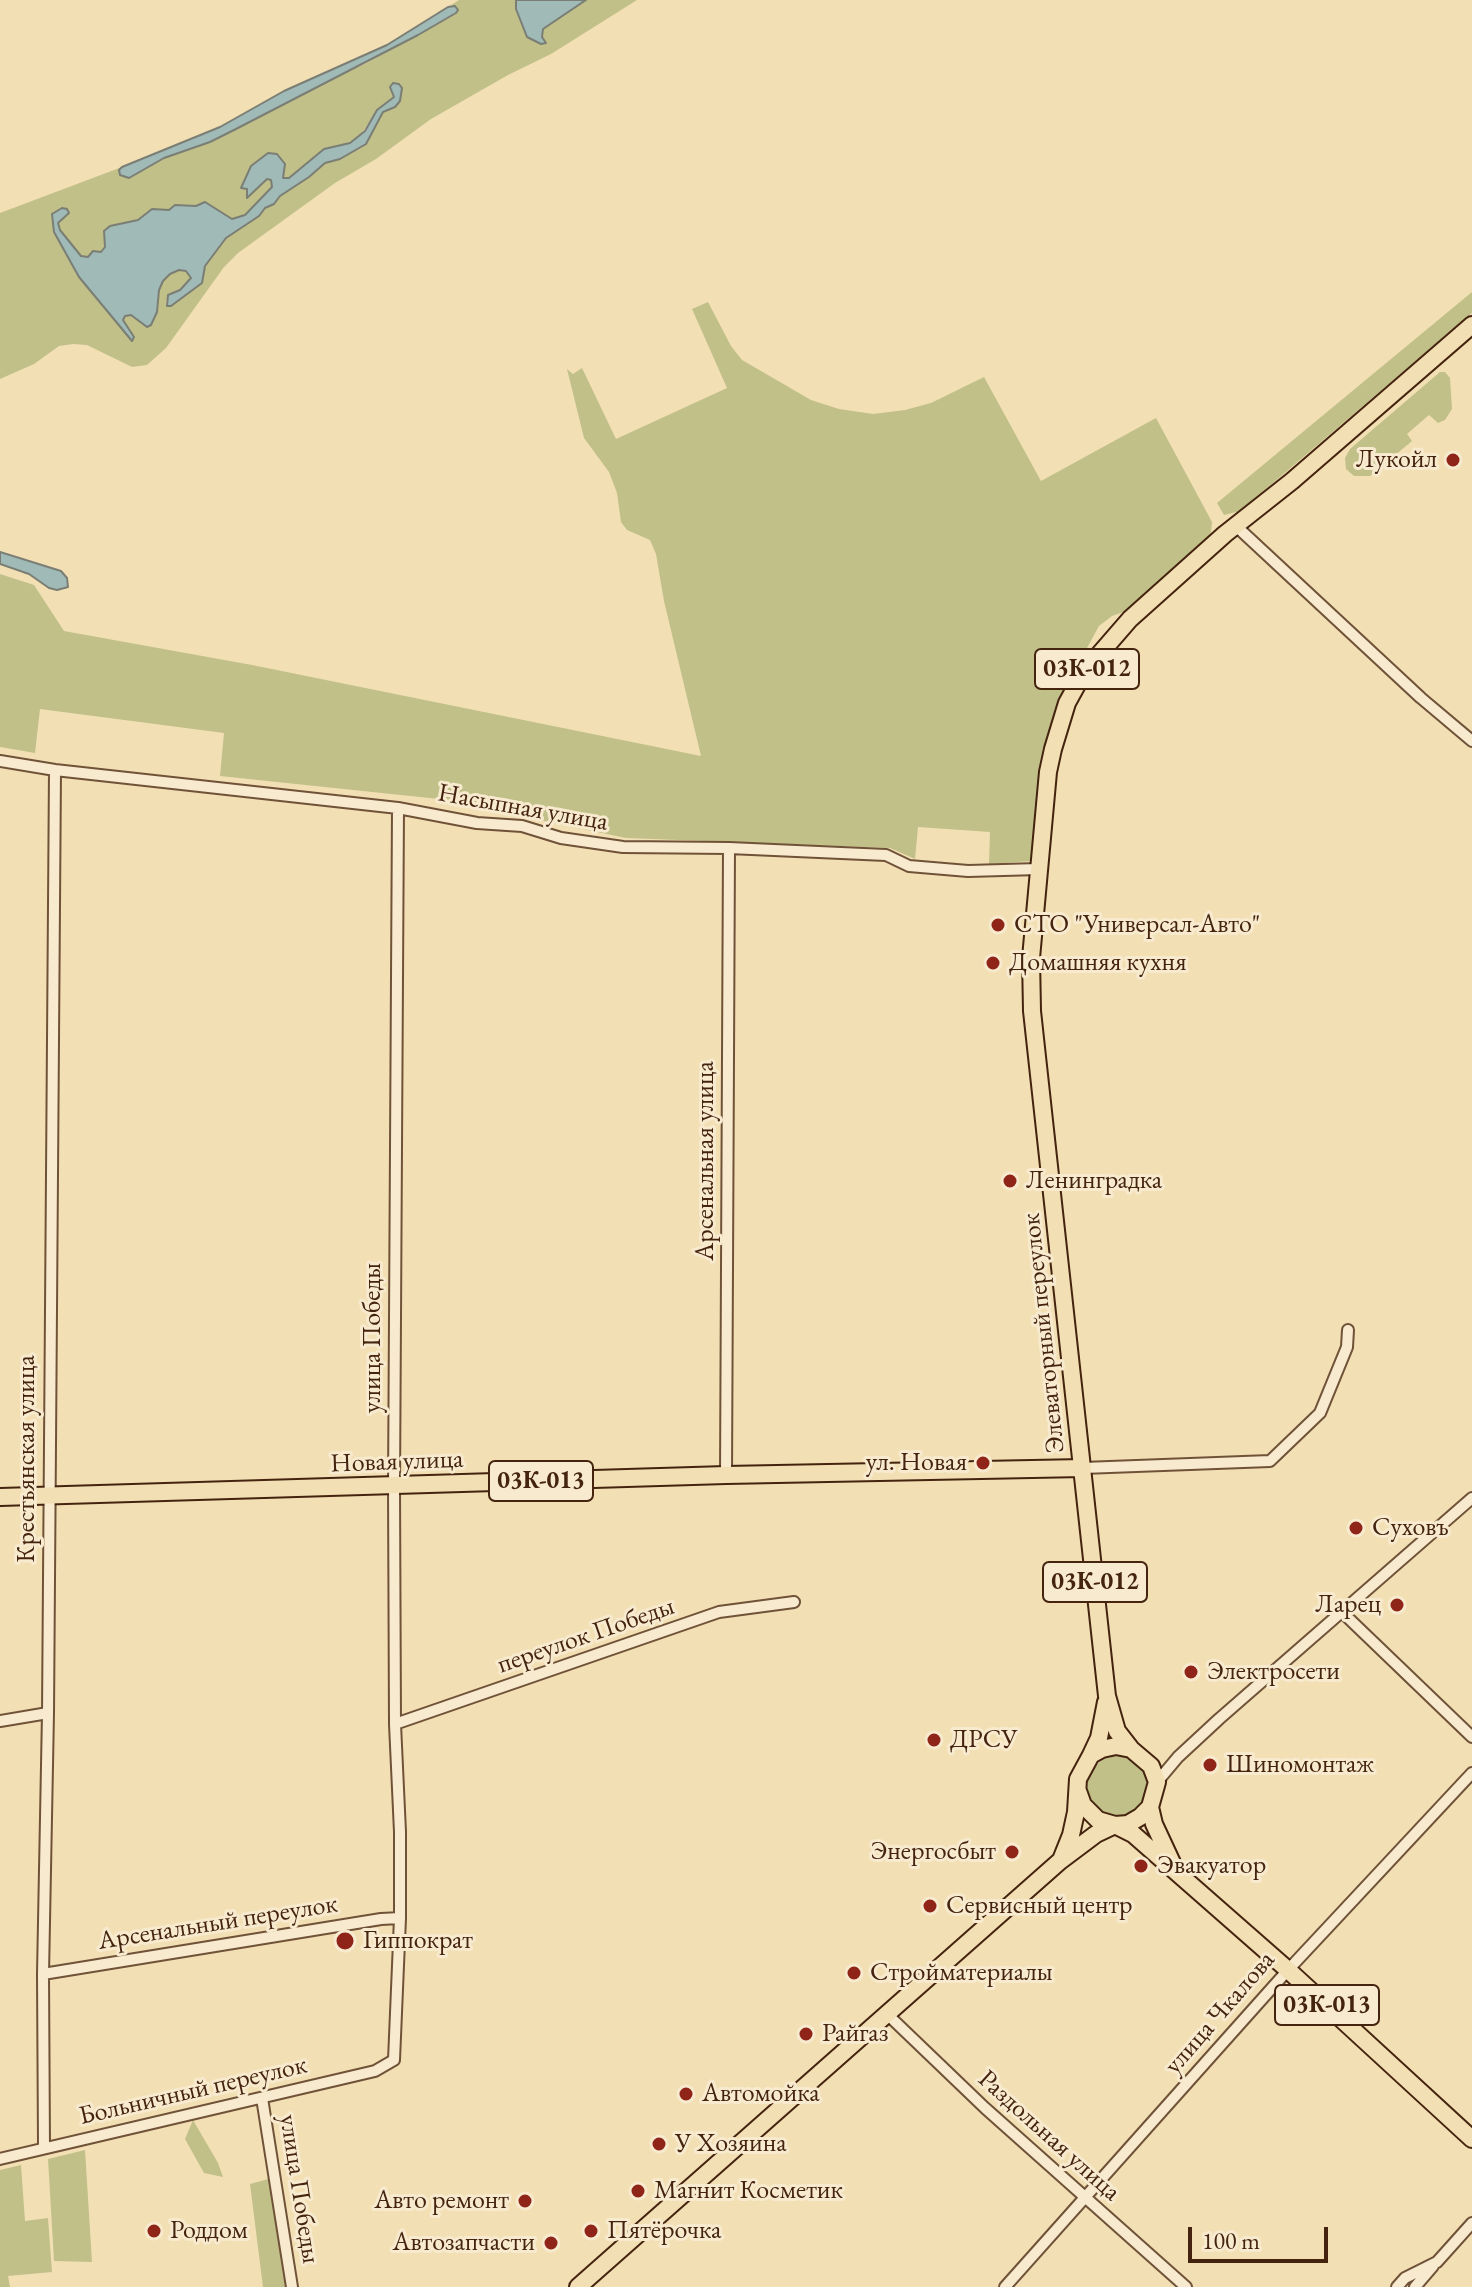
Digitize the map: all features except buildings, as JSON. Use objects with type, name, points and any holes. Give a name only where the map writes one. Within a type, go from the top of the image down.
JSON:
[{"type":"main road","name":"03К-012","points":[[1039,869],[1053,749],[1067,703],[1084,672],[1130,619],[1472,325]]},
{"type":"main road","name":"Элеваторный переулок","points":[[1039,869],[1031,958],[1032,1011],[1107,1696],[1117,1731],[1131,1749]]},
{"type":"main road","name":"Новая улица","points":[[0,1497],[726,1475],[1083,1468]]},
{"type":"main road","name":"Элеваторный переулок","points":[[1091,1755],[1099,1738],[1107,1696]]},
{"type":"main road","points":[[578,2287],[1060,1861],[1096,1834],[1140,1817],[1150,1807],[1154,1774],[1131,1749],[1116,1746],[1091,1755],[1078,1779],[1071,1835],[1060,1861]]},
{"type":"main road","name":"03К-013","points":[[1078,1791],[1089,1813],[1098,1820],[1133,1834],[1288,1970],[1472,2139]]},
{"type":"main road","name":"03К-013","points":[[1150,1807],[1154,1824],[1178,1876]]},
{"type":"street","points":[[1236,526],[1421,698],[1472,741]]},
{"type":"street","name":"Насыпная улица","points":[[0,761],[55,770],[398,808],[477,823],[522,826],[561,838],[623,847],[886,855],[909,866],[968,871],[1039,869]]},
{"type":"street","name":"Крестьянская улица","points":[[44,2147],[55,770]]},
{"type":"street","name":"улица Победы","points":[[394,2060],[400,1918],[394,1486],[398,808]]},
{"type":"street","name":"Арсенальная улица","points":[[726,1475],[729,848]]},
{"type":"street","points":[[1083,1468],[1270,1461],[1320,1413],[1347,1347],[1348,1330]]},
{"type":"street","points":[[1154,1774],[1178,1757],[1472,1498]]},
{"type":"street","name":"переулок Победы","points":[[395,1724],[719,1612],[794,1602]]},
{"type":"street","points":[[1343,1613],[1472,1737]]},
{"type":"street","points":[[0,1721],[48,1713]]},
{"type":"street","points":[[1154,1774],[1178,1757]]},
{"type":"street","name":"улица Чкалова","points":[[1005,2287],[1288,1970],[1472,1773]]},
{"type":"street","name":"Арсенальный переулок","points":[[43,1974],[400,1918]]},
{"type":"street","name":"Раздольная улица","points":[[887,2014],[985,2108],[1186,2287]]},
{"type":"street","name":"Больничный переулок","points":[[0,2159],[375,2071],[394,2060]]},
{"type":"street","name":"улица Победы","points":[[262,2098],[292,2287]]},
{"type":"street","points":[[1415,2287],[1472,2223]]},
{"type":"street","points":[[1397,2287],[1405,2278],[1437,2262]]},
{"type":"shaded area","points":[[459,0],[516,0],[516,9],[542,37],[543,29],[586,0],[637,0],[551,54],[431,119],[238,253],[224,267],[166,348],[147,365],[132,367],[87,345],[73,344],[59,346],[34,364],[0,379],[0,213],[122,167],[119,170],[129,177],[164,158],[210,142],[456,14],[456,6],[448,7]],"holes":[[[394,92],[399,101],[395,107],[383,112],[366,144],[340,159],[325,163],[226,238],[205,266],[202,283],[167,306],[166,301],[191,279],[186,271],[170,274],[156,297],[158,305],[147,327],[131,315],[125,316],[123,320],[132,340],[79,277],[52,214],[69,214],[58,223],[60,230],[81,256],[88,257],[101,252],[105,247],[104,238],[152,209],[169,210],[176,205],[196,206],[205,202],[232,219],[245,215],[272,187],[271,180],[267,179],[248,197],[246,189],[242,188],[251,167],[259,159],[268,153],[283,179],[289,178],[324,149],[349,144],[360,136],[377,110],[394,96]]]},
{"type":"shaded area","points":[[1472,292],[1472,313],[1240,511],[1224,515],[1217,503]]},
{"type":"shaded area","points":[[708,302],[731,346],[742,360],[811,400],[839,409],[873,414],[905,410],[931,403],[984,377],[1041,481],[1156,418],[1212,522],[1211,532],[1207,540],[1129,610],[1112,616],[1099,626],[1087,648],[1085,659],[1063,697],[1047,743],[1032,861],[989,864],[990,832],[918,827],[915,859],[890,848],[626,838],[439,799],[220,776],[224,733],[40,709],[35,753],[0,747],[0,574],[34,585],[64,631],[252,665],[701,756],[664,601],[656,554],[650,540],[627,530],[621,522],[617,493],[609,472],[584,438],[567,369],[573,374],[582,368],[616,439],[727,388],[692,309]]},
{"type":"shaded area","points":[[1440,372],[1445,372],[1450,378],[1452,409],[1445,420],[1438,423],[1429,415],[1407,434],[1412,441],[1370,476],[1354,476],[1346,469],[1345,458],[1350,449]]},
{"type":"shaded area","points":[[1118,1756],[1140,1765],[1149,1787],[1140,1809],[1118,1818],[1096,1809],[1087,1787],[1096,1765]]},
{"type":"shaded area","points":[[193,2120],[223,2177],[204,2173],[185,2139]]},
{"type":"shaded area","points":[[85,2150],[92,2262],[54,2261],[48,2159]]},
{"type":"shaded area","points":[[21,2165],[25,2221],[48,2218],[52,2272],[8,2276],[10,2287],[0,2287],[0,2170]]},
{"type":"shaded area","points":[[272,2178],[291,2287],[263,2287],[250,2184]]},
{"type":"water","points":[[516,0],[586,0],[543,29],[542,37],[546,43],[541,44],[527,37],[516,9]]},
{"type":"water","points":[[455,6],[458,10],[456,13],[418,35],[234,130],[164,158],[129,178],[120,175],[122,167],[220,127],[284,91],[387,45],[448,7]]},
{"type":"water","points":[[393,83],[402,88],[400,101],[383,112],[366,144],[340,159],[325,163],[226,238],[205,266],[202,283],[167,306],[168,295],[180,290],[191,278],[186,271],[170,274],[159,290],[157,312],[151,325],[147,327],[131,315],[125,316],[123,320],[134,337],[132,341],[79,277],[54,232],[52,214],[62,208],[67,209],[69,213],[58,223],[60,230],[81,256],[88,257],[93,251],[101,252],[105,247],[104,231],[110,226],[138,220],[152,209],[169,210],[175,205],[196,206],[205,202],[232,219],[245,215],[272,187],[271,180],[267,179],[247,198],[247,189],[241,188],[251,166],[268,153],[277,154],[285,164],[283,178],[289,178],[324,149],[350,143],[365,131],[377,110],[394,97],[390,87]]},
{"type":"water","points":[[0,552],[61,571],[67,578],[68,587],[57,590],[49,588],[29,574],[0,564]]},
{"type":"place","name":"Лукойл","points":[[1453,460]]},
{"type":"place","name":"СТО \"Универсал-Авто\"","points":[[998,925]]},
{"type":"place","name":"Домашняя кухня","points":[[993,963]]},
{"type":"place","name":"Ленинградка","points":[[1010,1181]]},
{"type":"place","name":"ул. Новая","points":[[983,1463]]},
{"type":"place","name":"Суховъ","points":[[1356,1528]]},
{"type":"place","name":"Ларец","points":[[1397,1605]]},
{"type":"place","name":"Электросети","points":[[1191,1672]]},
{"type":"place","name":"ДРСУ","points":[[934,1740]]},
{"type":"place","name":"Шиномонтаж","points":[[1210,1765]]},
{"type":"place","name":"Энергосбыт","points":[[1012,1852]]},
{"type":"place","name":"Эвакуатор","points":[[1141,1866]]},
{"type":"place","name":"Сервисный центр","points":[[930,1906]]},
{"type":"place","name":"Гиппократ","points":[[345,1941]]},
{"type":"place","name":"Стройматериалы","points":[[854,1973]]},
{"type":"place","name":"Райгаз","points":[[806,2034]]},
{"type":"place","name":"Автомойка","points":[[686,2094]]},
{"type":"place","name":"У Хозяина","points":[[659,2144]]},
{"type":"place","name":"Магнит Косметик","points":[[638,2191]]},
{"type":"place","name":"Авто ремонт","points":[[525,2201]]},
{"type":"place","name":"Роддом","points":[[154,2231]]},
{"type":"place","name":"Пятёрочка","points":[[591,2231]]},
{"type":"place","name":"Автозапчасти","points":[[551,2243]]}]
